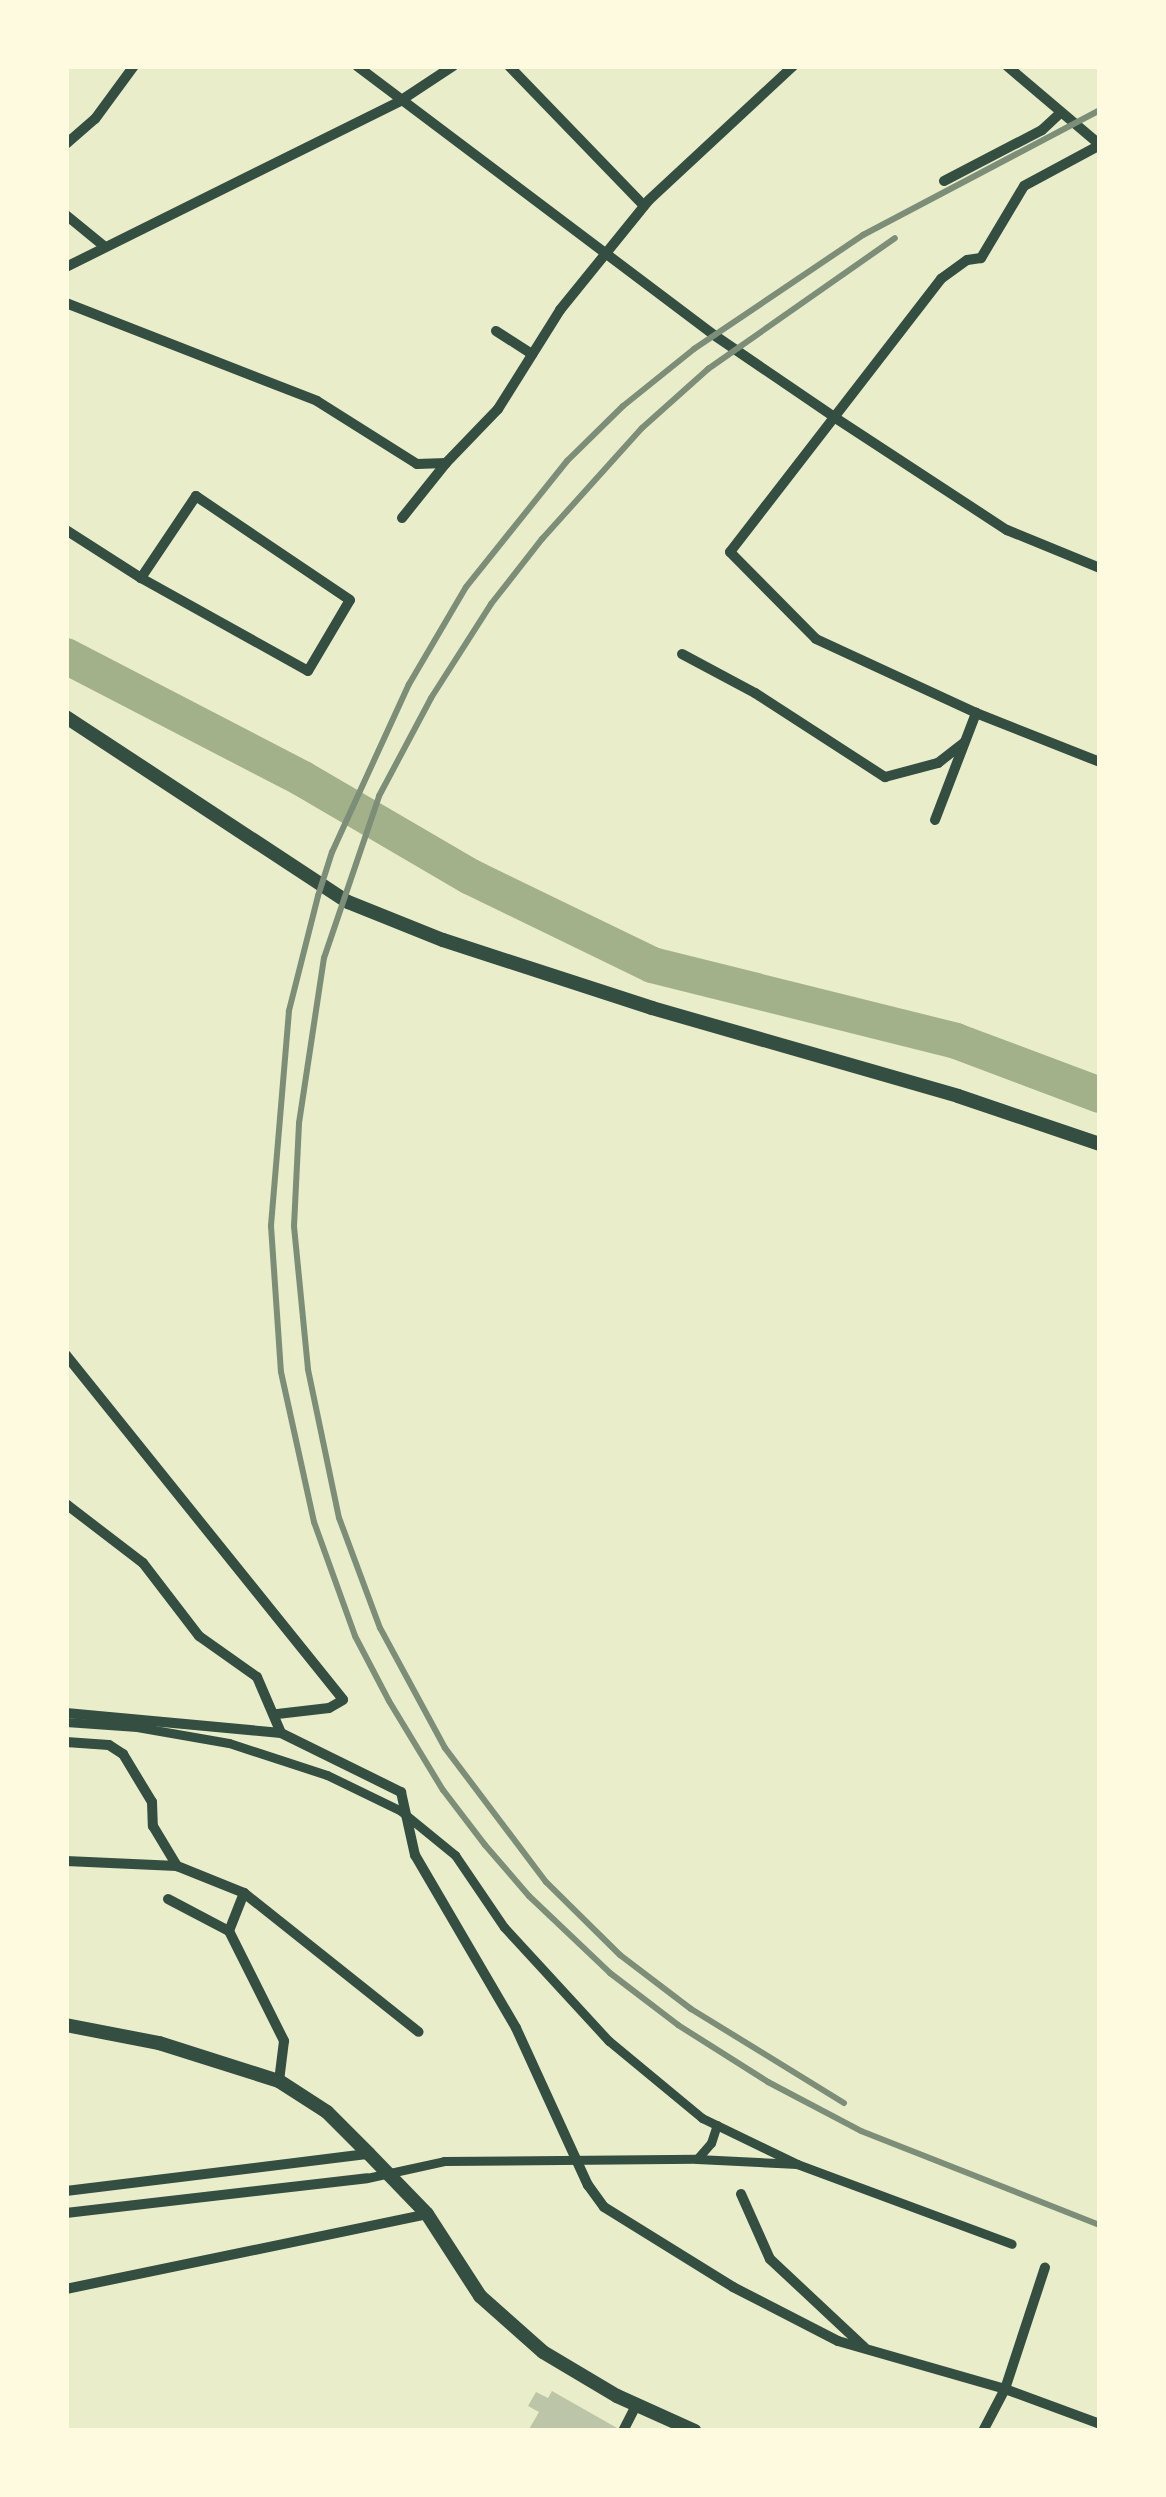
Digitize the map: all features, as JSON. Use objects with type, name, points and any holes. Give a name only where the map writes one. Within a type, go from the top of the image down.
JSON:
[{"type":"street","points":[[67,140],[95,119],[134,66]]},
{"type":"street","points":[[357,66],[605,254],[834,417],[1007,530],[1098,564]]},
{"type":"street","points":[[66,267],[400,100],[453,66]]},
{"type":"street","points":[[509,66],[644,206]]},
{"type":"street","points":[[402,518],[446,463],[488,422],[532,354],[644,206],[793,66]]},
{"type":"street","points":[[1007,66],[1100,145],[1024,186],[981,258],[967,260],[941,279],[730,552],[816,639],[976,713],[1100,762]]},
{"type":"street","points":[[944,182],[1042,130],[1059,114]]},
{"type":"street","points":[[66,215],[105,247]]},
{"type":"street","points":[[66,303],[316,401],[417,464],[446,463]]},
{"type":"street","points":[[496,331],[532,354]]},
{"type":"street","points":[[66,530],[141,578],[308,671],[350,600],[196,496],[141,578]]},
{"type":"street","points":[[682,654],[755,693],[884,777],[938,763],[964,743]]},
{"type":"street","points":[[935,820],[976,713]]},
{"type":"street","points":[[66,717],[348,902],[442,940],[631,1001],[958,1096],[1100,1144]]},
{"type":"street","points":[[66,1355],[343,1700],[329,1708],[277,1714]]},
{"type":"street","points":[[66,1504],[143,1563],[200,1636],[257,1676],[277,1714],[281,1733]]},
{"type":"street","points":[[66,1718],[281,1733],[401,1792],[401,1811],[416,1855],[516,2027],[576,2158],[604,2207],[733,2287],[838,2341],[1005,2389],[1100,2424]]},
{"type":"street","points":[[66,1718],[229,1743],[327,1774],[401,1811],[455,1855],[504,1927],[609,2041],[717,2125],[797,2164],[1012,2244]]},
{"type":"street","points":[[66,1742],[109,1744],[123,1754],[152,1802],[153,1826],[177,1866]]},
{"type":"street","points":[[66,1861],[177,1866],[244,1894],[418,2032]]},
{"type":"street","points":[[229,1931],[244,1894]]},
{"type":"street","points":[[168,1899],[229,1931],[284,2041],[280,2081]]},
{"type":"street","points":[[66,2025],[158,2043],[280,2081],[327,2112],[369,2154],[427,2214],[480,2296],[543,2352],[636,2405],[695,2431]]},
{"type":"street","points":[[697,2159],[711,2143],[717,2125]]},
{"type":"street","points":[[66,2191],[369,2154]]},
{"type":"street","points":[[66,2213],[387,2176],[444,2162],[576,2158],[797,2164]]},
{"type":"street","points":[[741,2194],[770,2259],[866,2349]]},
{"type":"street","points":[[66,2290],[427,2214]]},
{"type":"street","points":[[983,2431],[1005,2389],[1045,2267]]},
{"type":"street","points":[[623,2431],[636,2405]]},
{"type":"building","points":[[552,2391],[617,2428],[528,2431],[539,2412],[528,2406],[536,2392],[548,2398]]},
{"type":"waterway","points":[[66,656],[303,779],[471,877],[652,965],[956,1041],[1100,1095]]},
{"type":"railway","points":[[1100,110],[863,235],[694,349],[623,406],[567,461],[466,587],[409,684],[332,852],[318,896],[289,1011],[271,1226],[281,1372],[314,1522],[355,1636],[389,1701],[443,1790],[485,1845],[529,1896],[610,1973],[678,2025],[768,2082],[861,2131],[1100,2225]]},
{"type":"railway","points":[[844,2103],[691,2009],[620,1955],[546,1882],[445,1748],[380,1628],[339,1518],[308,1369],[294,1226],[299,1123],[324,958],[379,796],[431,698],[491,604],[542,539],[642,428],[708,369],[895,238]]}]
